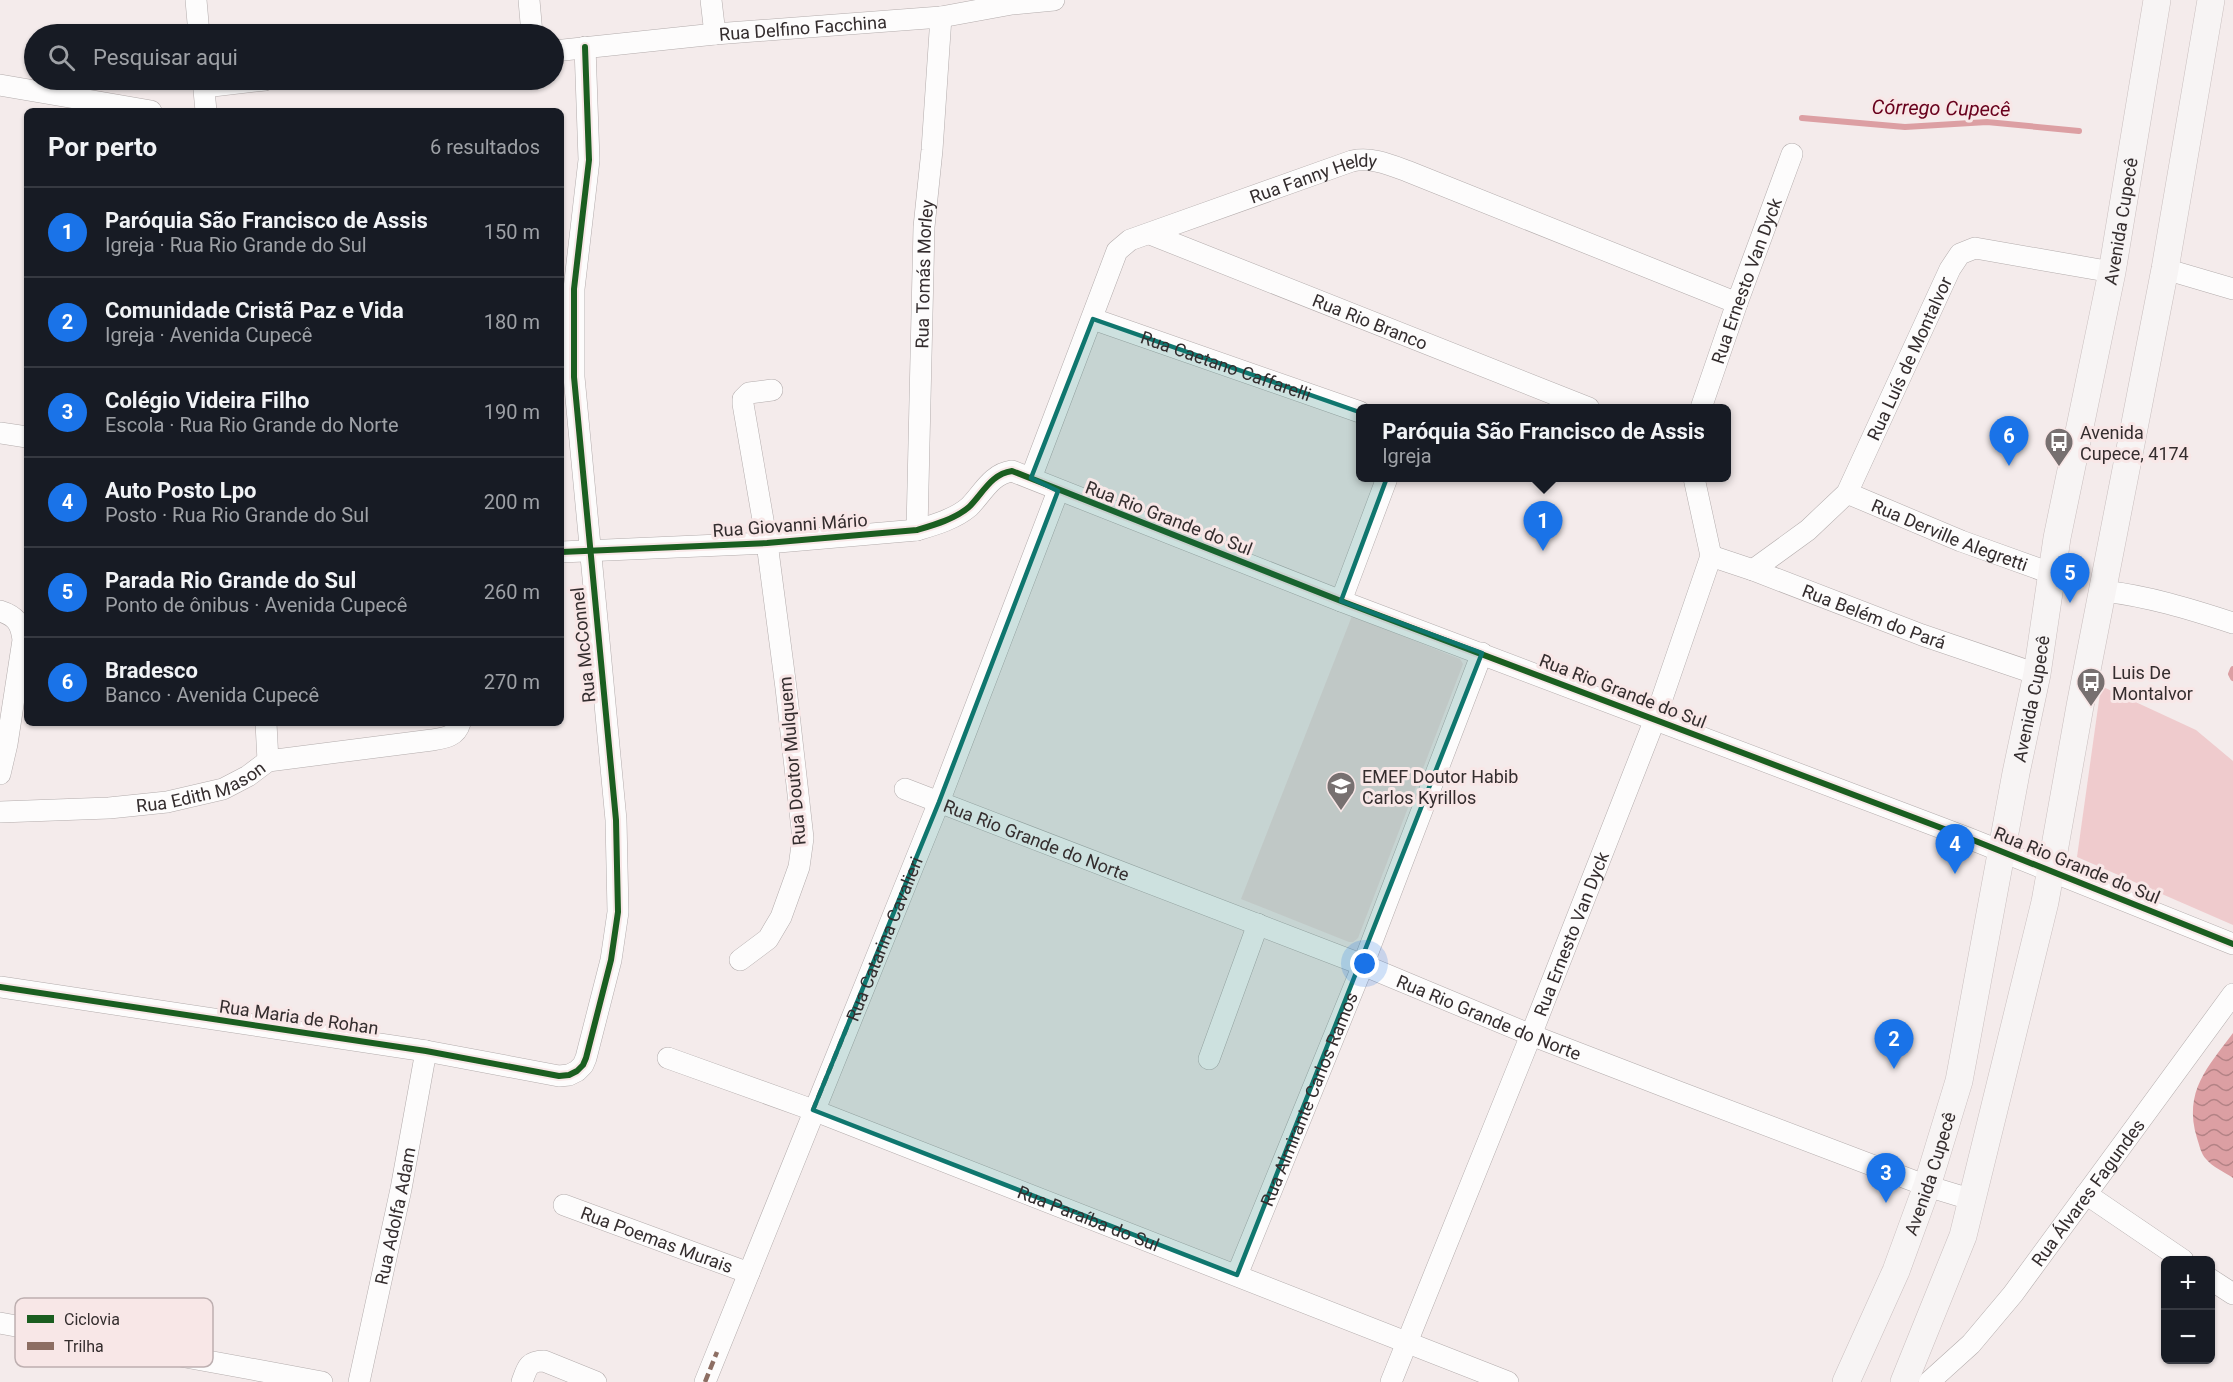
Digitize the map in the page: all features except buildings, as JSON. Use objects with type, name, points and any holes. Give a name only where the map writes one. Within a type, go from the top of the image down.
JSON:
[{"type":"main road","name":"Avenida Cupecê","points":[[1846,1382],[1896,1271],[1927,1186],[1959,1081],[2001,852],[2037,674],[2057,538],[2112,272],[2157,0]]},
{"type":"main road","points":[[1904,1382],[1963,1236],[2052,871],[2164,269],[2211,0]]},
{"type":"street","points":[[196,0],[198,24]]},
{"type":"street","points":[[529,0],[531,24]]},
{"type":"street","points":[[711,0],[715,34]]},
{"type":"street","name":"Rua Delfino Facchina","points":[[564,50],[715,34],[941,17],[1012,2],[1054,0]]},
{"type":"street","name":"Rua Tomás Morley","points":[[917,530],[924,227],[941,17]]},
{"type":"street","name":"Rua McConnel","points":[[585,48],[589,160],[574,289],[567,377],[589,550],[616,820],[618,912],[611,960],[586,1058]]},
{"type":"street","points":[[0,85],[24,89]]},
{"type":"street","points":[[29,90],[134,108]]},
{"type":"street","points":[[204,90],[206,108]]},
{"type":"street","name":"Rua Ernesto Van Dyck","points":[[1702,404],[1792,154]]},
{"type":"street","name":"Rua Fanny Heldy","points":[[1031,478],[1117,251],[1130,240],[1352,161],[1364,159],[1379,161],[1407,171],[1737,303]]},
{"type":"street","name":"Rua Rio Branco","points":[[1150,234],[1579,404]]},
{"type":"street","name":"Rua Luís de Montalvor","points":[[1753,570],[1808,530],[1847,493],[1950,269],[1960,254],[1975,248],[2002,251],[2112,272]]},
{"type":"street","points":[[2164,269],[2233,289]]},
{"type":"street","name":"Rua Caetano Caffarelli","points":[[1093,319],[1356,411]]},
{"type":"street","name":"Rua Doutor Mulquem","points":[[740,960],[768,939],[781,917],[799,867],[803,838],[767,543],[743,399],[749,393],[772,390]]},
{"type":"street","points":[[0,433],[24,437]]},
{"type":"street","name":"Rua Rio Grande do Sul","points":[[1001,473],[1012,471],[1031,478],[1058,491],[1341,601],[2052,871],[2233,944]]},
{"type":"street","name":"Rua Giovanni Mário","points":[[564,552],[767,543],[917,530],[939,524],[969,507],[1001,473]]},
{"type":"street","points":[[1341,601],[1385,482]]},
{"type":"street","points":[[1695,482],[1712,556]]},
{"type":"street","name":"Rua Catarina Cavalieri","points":[[705,1382],[939,801],[1058,491]]},
{"type":"street","name":"Rua Derville Alegretti","points":[[1847,493],[1961,541],[2053,574]]},
{"type":"street","name":"Rua Ernesto Van Dyck","points":[[1391,1382],[1532,1035],[1655,719],[1712,556]]},
{"type":"street","name":"Rua Belém do Pará","points":[[1712,556],[1922,636],[2037,674]]},
{"type":"street","points":[[2103,591],[2126,593],[2182,606],[2233,623]]},
{"type":"street","points":[[0,611],[15,616],[20,623],[23,639],[7,744],[0,774]]},
{"type":"street","name":"Rua Almirante Carlos Ramos","points":[[1237,1275],[1363,964],[1482,653]]},
{"type":"street","points":[[266,726],[268,761]]},
{"type":"street","name":"Rua Edith Mason","points":[[0,812],[109,808],[167,802],[223,789],[248,776],[268,761],[432,741],[449,737],[459,726]]},
{"type":"street","name":"Rua Rio Grande do Norte","points":[[905,789],[1363,964],[1532,1035],[1927,1186],[1973,1200]]},
{"type":"street","points":[[1209,1059],[1258,924]]},
{"type":"street","name":"Rua Maria de Rohan","points":[[0,987],[426,1051],[559,1076],[577,1071],[586,1058]]},
{"type":"street","name":"Rua Álvares Fagundes","points":[[1929,1382],[1971,1344],[2013,1294],[2233,994]]},
{"type":"street","name":"Rua Adolfa Adam","points":[[359,1382],[401,1189],[426,1051]]},
{"type":"street","name":"Rua Paraíba do Sul","points":[[668,1058],[813,1110],[1508,1382]]},
{"type":"street","points":[[2086,1194],[2177,1256]]},
{"type":"street","name":"Rua Poemas Murais","points":[[564,1204],[749,1273]]},
{"type":"street","points":[[2215,1282],[2233,1294]]},
{"type":"street","points":[[0,1323],[15,1326]]},
{"type":"street","points":[[522,1382],[530,1363],[536,1361],[544,1361],[596,1382]]},
{"type":"street","points":[[213,1362],[322,1382]]},
{"type":"highlighted area","points":[[1093,319],[1385,421],[1397,434],[1398,448],[1341,601],[1482,653],[1237,1275],[813,1110],[939,802],[1058,491],[1031,478]]},
{"type":"shaded area","name":"EMEF Doutor Habib Carlos Kyrillos","points":[[1352,616],[1460,659],[1463,664],[1358,938],[1349,942],[1241,899]]},
{"type":"shaded area","points":[[2101,686],[2196,730],[2233,761],[2233,925],[2077,857]]},
{"type":"water","points":[[2233,1033],[2233,1178],[2212,1164],[2203,1154],[2197,1138],[2193,1107],[2200,1081]]},
{"type":"waterway","name":"Córrego Cupecê","points":[[1802,118],[1905,127],[1987,122],[2079,131]]},
{"type":"waterway","points":[[2233,669],[2231,674],[2233,678]]},
{"type":"marked path","points":[[813,1110],[861,993]]},
{"type":"marked path","points":[[705,1382],[717,1352]]},
{"type":"cycle path","points":[[0,987],[426,1051],[559,1076],[569,1075],[583,1065],[611,960],[618,912],[616,820],[574,377],[574,289],[589,160],[585,47]]},
{"type":"cycle path","points":[[564,552],[767,543],[917,530],[957,515],[969,507],[993,480],[1012,471],[1341,601],[1968,838],[2233,944]]},
{"type":"place","name":"Bradesco","points":[[2009,466]]},
{"type":"place","name":"Avenida Cupece, 4174","points":[[2059,468]]},
{"type":"place","name":"Paróquia São Francisco de Assis","points":[[1543,551]]},
{"type":"place","name":"Parada Rio Grande do Sul","points":[[2070,603]]},
{"type":"place","name":"Luis De Montalvor","points":[[2091,708]]},
{"type":"place","name":"EMEF Doutor Habib Carlos Kyrillos","points":[[1341,812]]},
{"type":"place","name":"Auto Posto Lpo","points":[[1955,874]]},
{"type":"place","name":"Comunidade Cristã Paz e Vida","points":[[1894,1069]]},
{"type":"place","name":"Colégio Videira Filho","points":[[1886,1203]]}]
